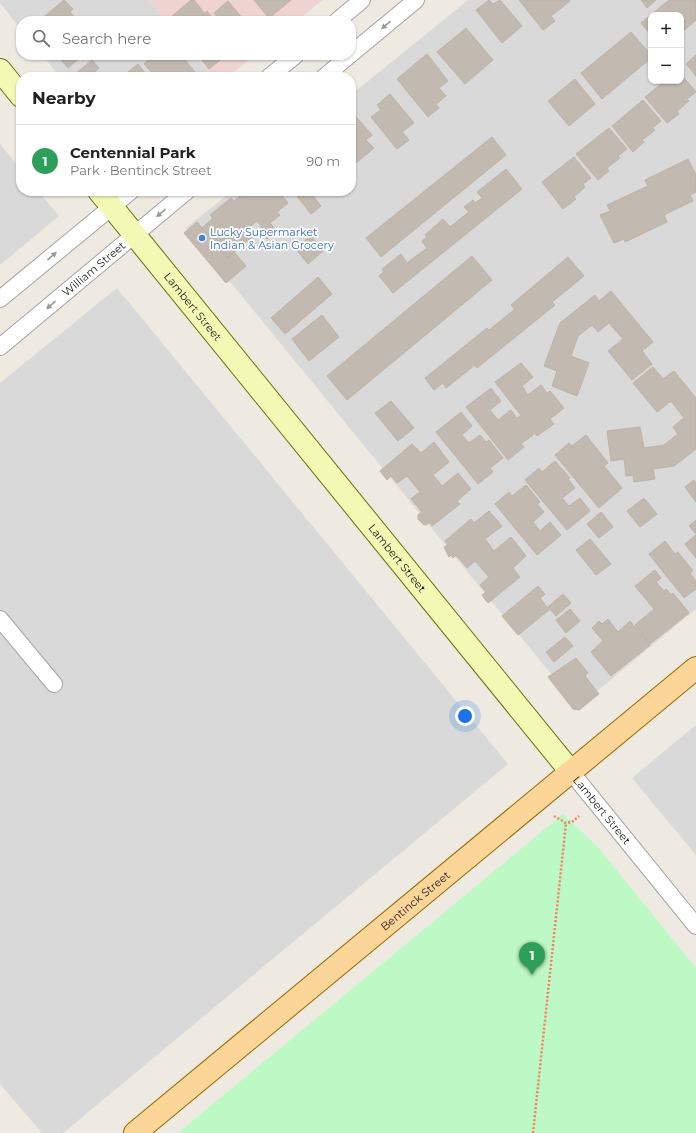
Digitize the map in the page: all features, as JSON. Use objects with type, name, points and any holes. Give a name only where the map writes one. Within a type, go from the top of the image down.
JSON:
[{"type":"main road","points":[[0,70],[16,90]]},
{"type":"main road","name":"Lambert Street","points":[[105,199],[571,772]]},
{"type":"main road","name":"Bentinck Street","points":[[134,1133],[696,668]]},
{"type":"street","points":[[343,16],[362,0]]},
{"type":"street","points":[[356,51],[416,0]]},
{"type":"street","points":[[275,72],[290,60]]},
{"type":"street","points":[[330,72],[345,60]]},
{"type":"street","points":[[0,299],[105,199],[115,196]]},
{"type":"street","name":"William Street","points":[[0,347],[181,196]]},
{"type":"street","points":[[0,619],[54,684]]},
{"type":"street","name":"Lambert Street","points":[[571,772],[696,926]]},
{"type":"path","points":[[554,816],[566,823],[572,822],[579,816]]},
{"type":"path","points":[[533,1133],[566,823]]},
{"type":"shaded area","points":[[0,0],[149,0],[162,16],[16,16],[16,23],[0,3]]},
{"type":"shaded area","points":[[149,0],[323,0],[303,16],[162,16]]},
{"type":"shaded area","points":[[468,0],[696,0],[696,609],[578,707],[186,228],[226,196],[356,196],[356,91]]},
{"type":"shaded area","points":[[46,60],[198,60],[208,72],[56,72]]},
{"type":"shaded area","points":[[198,60],[249,60],[234,72],[208,72]]},
{"type":"shaded area","points":[[0,144],[16,164],[16,196],[42,196],[59,216],[0,265]]},
{"type":"shaded area","points":[[117,288],[508,764],[63,1133],[42,1133],[0,1084],[0,383]]},
{"type":"shaded area","points":[[696,725],[696,855],[632,778]]},
{"type":"green space","points":[[563,814],[597,846],[696,968],[696,1133],[178,1133]]},
{"type":"building","points":[[64,0],[73,9],[70,12],[74,16],[45,16]]},
{"type":"building","points":[[191,0],[194,0],[205,14],[207,11],[211,16],[172,16]]},
{"type":"building","points":[[254,0],[291,0],[271,16],[267,16]]},
{"type":"building","points":[[489,0],[493,4],[500,0],[522,26],[502,43],[476,10]]},
{"type":"building","points":[[519,0],[570,1],[551,16],[555,21],[543,30]]},
{"type":"building","points":[[641,0],[656,0],[647,8]]},
{"type":"building","points":[[669,0],[696,0],[696,20],[684,30],[684,12],[654,12]]},
{"type":"building","points":[[228,1],[240,16],[217,16],[214,13]]},
{"type":"building","points":[[648,17],[648,31],[641,23]]},
{"type":"building","points":[[466,28],[493,60],[465,84],[437,52]]},
{"type":"building","points":[[631,32],[648,52],[648,61],[602,99],[581,73]]},
{"type":"building","points":[[427,54],[448,81],[439,88],[446,96],[436,104],[439,108],[428,117],[397,79]]},
{"type":"building","points":[[696,55],[696,76],[686,64]]},
{"type":"building","points":[[61,60],[77,60],[68,68]]},
{"type":"building","points":[[92,60],[99,68],[94,72],[78,72]]},
{"type":"building","points":[[149,60],[185,60],[195,72],[151,72],[144,64]]},
{"type":"building","points":[[202,60],[220,60],[209,69]]},
{"type":"building","points":[[138,64],[144,72],[128,72]]},
{"type":"building","points":[[684,78],[696,92],[687,99],[689,101],[677,111],[679,114],[667,123],[645,97],[661,84],[684,84]]},
{"type":"building","points":[[575,79],[595,104],[569,126],[548,101]]},
{"type":"building","points":[[390,94],[414,123],[402,132],[409,140],[397,149],[371,117],[381,110],[377,105]]},
{"type":"building","points":[[643,100],[661,121],[652,128],[655,130],[642,140],[644,142],[633,152],[612,126]]},
{"type":"building","points":[[356,117],[372,135],[366,140],[374,148],[356,163]]},
{"type":"building","points":[[609,128],[627,149],[618,156],[620,158],[607,168],[609,171],[598,180],[576,154]]},
{"type":"building","points":[[492,137],[506,155],[381,257],[366,238]]},
{"type":"building","points":[[574,157],[591,178],[583,184],[585,187],[574,197],[576,199],[563,209],[542,182]]},
{"type":"building","points":[[688,159],[696,175],[696,192],[690,195],[693,201],[664,215],[667,222],[625,242],[624,239],[614,243],[600,215],[610,211],[607,205],[648,186],[645,180]]},
{"type":"building","points":[[506,169],[522,189],[393,293],[379,276],[384,272],[382,269],[401,254],[407,263],[427,248],[422,241],[427,237],[425,235],[443,219],[450,227],[469,212],[464,207],[473,200],[475,203],[482,198],[477,192]]},
{"type":"building","points":[[240,196],[282,196],[288,203],[277,212],[280,215],[270,223],[277,231],[267,239],[259,229],[262,227],[257,221],[246,230],[252,237],[227,258],[202,228],[213,218],[210,215],[231,198],[234,201]]},
{"type":"building","points":[[297,196],[313,196],[321,206],[311,214]]},
{"type":"building","points":[[197,222],[227,258],[234,252],[246,266],[226,283],[184,233]]},
{"type":"building","points":[[311,236],[323,251],[308,264],[295,248]]},
{"type":"building","points":[[472,256],[492,280],[347,400],[327,376]]},
{"type":"building","points":[[568,257],[584,276],[552,302],[555,305],[477,368],[475,365],[446,388],[443,383],[434,390],[425,378],[487,328],[489,330],[515,309],[511,305]]},
{"type":"building","points":[[318,277],[332,294],[285,334],[271,318]]},
{"type":"building","points":[[611,291],[653,342],[642,351],[652,364],[632,380],[608,351],[623,339],[609,323],[598,332],[592,325],[578,336],[571,356],[589,363],[577,396],[552,386],[557,371],[544,366],[560,323],[595,295],[599,301]]},
{"type":"building","points":[[322,315],[339,337],[309,361],[292,339]]},
{"type":"building","points":[[521,363],[533,377],[522,386],[528,395],[541,385],[547,393],[550,391],[564,408],[550,419],[554,424],[537,436],[495,382]]},
{"type":"building","points":[[653,367],[663,379],[674,371],[696,398],[696,449],[674,466],[653,469],[655,479],[634,482],[633,475],[626,476],[624,459],[611,461],[607,431],[640,427],[644,448],[664,445],[678,434],[673,427],[684,418],[671,401],[657,412],[633,383]]},
{"type":"building","points":[[491,388],[501,401],[490,410],[498,420],[511,410],[517,418],[520,416],[534,434],[521,444],[524,447],[508,460],[466,407]]},
{"type":"building","points":[[391,401],[414,428],[398,441],[375,413]]},
{"type":"building","points":[[461,412],[472,426],[462,435],[469,443],[480,435],[486,442],[489,440],[503,458],[490,468],[493,472],[478,484],[436,432]]},
{"type":"building","points":[[586,435],[608,463],[604,466],[622,488],[599,508],[555,455],[569,443],[572,446]]},
{"type":"building","points":[[434,442],[449,462],[433,475],[442,486],[458,473],[471,489],[457,501],[460,504],[432,526],[430,522],[426,525],[418,519],[418,515],[422,512],[411,499],[420,492],[407,476],[397,483],[391,476],[387,480],[380,471],[412,444],[421,453]]},
{"type":"building","points":[[555,461],[570,478],[568,479],[575,488],[562,498],[569,506],[580,498],[590,511],[567,530],[525,480],[539,468],[542,472]]},
{"type":"building","points":[[694,480],[696,483],[696,502],[685,487]]},
{"type":"building","points":[[526,485],[540,502],[537,504],[544,512],[533,522],[540,531],[550,522],[561,535],[537,555],[495,504],[509,492],[512,496]]},
{"type":"building","points":[[644,498],[657,514],[640,527],[627,511]]},
{"type":"building","points":[[489,511],[502,526],[485,539],[494,551],[511,537],[526,556],[513,568],[520,577],[488,603],[482,595],[486,592],[480,585],[489,577],[475,561],[467,568],[456,555],[453,558],[451,555],[449,557],[444,547],[448,545],[445,541],[471,519],[474,523]]},
{"type":"building","points":[[601,512],[613,527],[599,538],[587,524]]},
{"type":"building","points":[[696,520],[696,534],[689,526]]},
{"type":"building","points":[[696,535],[696,558],[685,544]]},
{"type":"building","points":[[590,539],[611,564],[596,575],[576,550]]},
{"type":"building","points":[[665,541],[675,554],[678,552],[693,571],[690,573],[696,581],[696,589],[684,598],[649,554]]},
{"type":"building","points":[[655,570],[661,578],[656,582],[664,591],[666,589],[671,595],[673,593],[689,613],[650,644],[635,625],[654,609],[635,586]]},
{"type":"building","points":[[538,586],[545,594],[540,598],[549,610],[518,635],[502,616]]},
{"type":"building","points":[[563,594],[571,603],[556,616],[548,607]]},
{"type":"building","points":[[570,609],[580,621],[566,633],[556,620]]},
{"type":"building","points":[[608,619],[618,632],[630,621],[650,645],[611,676],[591,652],[603,641],[592,628],[599,621],[602,624]]},
{"type":"building","points":[[565,637],[573,646],[554,662],[546,652]]},
{"type":"building","points":[[576,658],[588,673],[585,676],[599,694],[579,710],[573,709],[548,677]]},
{"type":"place","name":"Lucky Supermarket Indian & Asian Grocery","points":[[202,238]]},
{"type":"place","name":"Centennial Park","points":[[532,975]]}]
